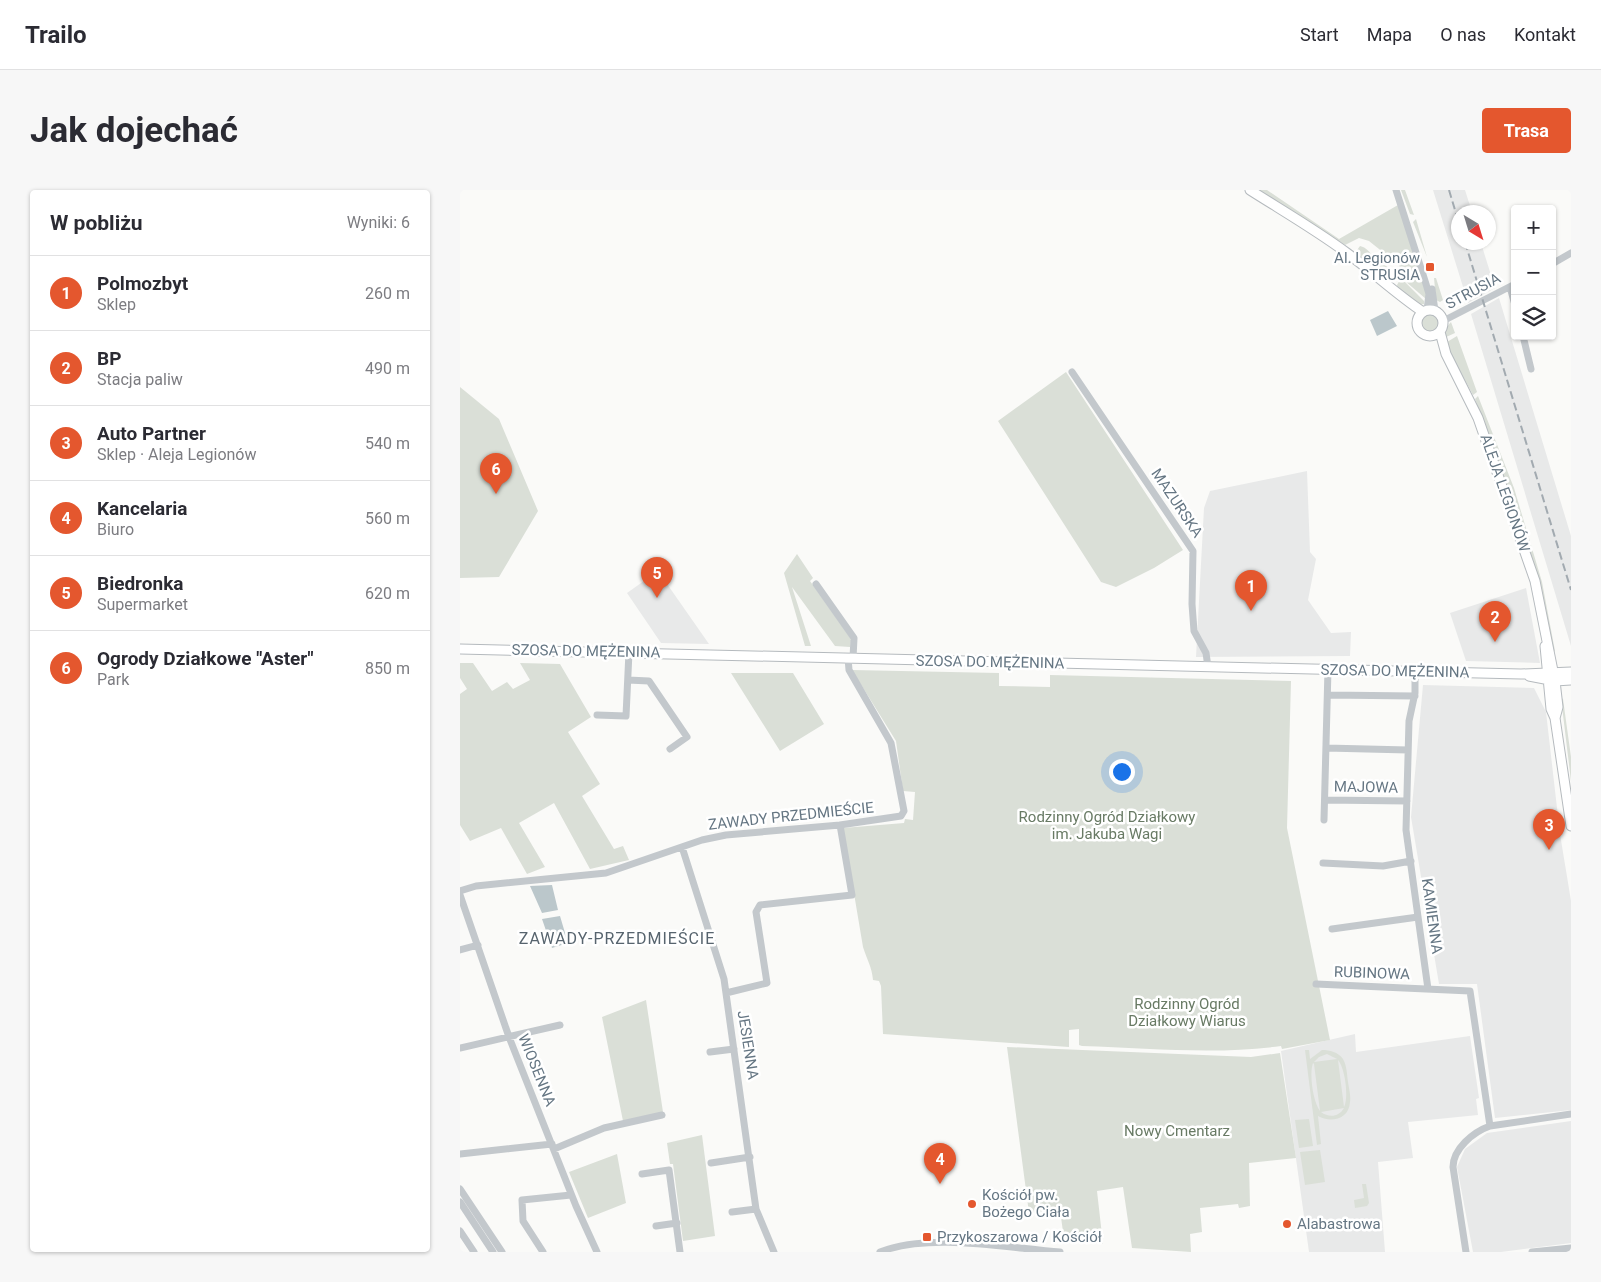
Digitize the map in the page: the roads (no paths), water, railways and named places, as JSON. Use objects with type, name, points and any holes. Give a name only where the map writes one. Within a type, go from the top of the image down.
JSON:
[{"type":"main road","points":[[1250,190],[1348,254],[1399,296],[1443,321],[1435,334],[1421,332],[1417,326],[1426,313]]},
{"type":"main road","name":"ALEJA LEGIONÓW","points":[[1435,334],[1478,418],[1518,527],[1535,582],[1551,676],[1550,709],[1555,718],[1571,826]]},
{"type":"main road","name":"SZOSA DO MĘŻENINA","points":[[460,649],[1208,667],[1415,670],[1551,676]]},
{"type":"main road","points":[[1551,676],[1571,672]]},
{"type":"main road","points":[[1551,676],[1571,680]]},
{"type":"street","points":[[1396,190],[1414,242],[1420,251],[1430,279],[1426,313]]},
{"type":"street","points":[[1556,262],[1571,253]]},
{"type":"street","name":"STRUSIA","points":[[1443,321],[1511,287]]},
{"type":"street","points":[[1524,340],[1531,369]]},
{"type":"street","name":"MAZURSKA","points":[[1072,372],[1193,551],[1192,604],[1194,631],[1206,653],[1208,667]]},
{"type":"street","points":[[816,584],[854,638],[851,658]]},
{"type":"street","points":[[597,715],[626,716],[629,652]]},
{"type":"street","name":"ZAWADY PRZEDMIEŚCIE","points":[[460,891],[476,886],[606,873],[682,847],[726,835],[896,818],[904,811],[891,743],[849,670],[851,658]]},
{"type":"street","name":"MAJOWA","points":[[1324,820],[1328,669]]},
{"type":"street","name":"KAMIENNA","points":[[1415,670],[1415,696],[1409,721],[1406,830],[1428,989]]},
{"type":"street","points":[[628,680],[649,680],[688,737],[670,749]]},
{"type":"street","points":[[1328,695],[1415,696]]},
{"type":"street","points":[[1326,748],[1408,750]]},
{"type":"street","name":"MAJOWA","points":[[1325,800],[1407,801]]},
{"type":"street","points":[[726,993],[767,983],[756,912],[760,905],[852,895],[840,825]]},
{"type":"street","name":"JESIENNA","points":[[682,847],[720,964],[726,993],[756,1209],[774,1250]]},
{"type":"street","points":[[1324,863],[1383,866],[1410,861]]},
{"type":"street","name":"WIOSENNA","points":[[460,895],[509,1037],[572,1195],[597,1252]]},
{"type":"street","points":[[1332,929],[1418,917]]},
{"type":"street","points":[[460,950],[478,945]]},
{"type":"street","name":"RUBINOWA","points":[[1316,984],[1428,989]]},
{"type":"street","points":[[1428,989],[1470,991],[1490,1126]]},
{"type":"street","points":[[460,1048],[560,1024]]},
{"type":"street","points":[[710,1052],[734,1049]]},
{"type":"street","points":[[1466,1252],[1453,1162],[1457,1152],[1468,1140],[1490,1126],[1571,1114]]},
{"type":"street","points":[[460,1154],[553,1147],[604,1128],[662,1115]]},
{"type":"street","points":[[711,1163],[750,1157]]},
{"type":"street","points":[[642,1174],[669,1170],[680,1252]]},
{"type":"street","points":[[460,1189],[502,1252]]},
{"type":"street","points":[[543,1252],[523,1221],[522,1200],[572,1195]]},
{"type":"street","points":[[460,1202],[493,1252]]},
{"type":"street","points":[[732,1212],[756,1209]]},
{"type":"street","points":[[656,1226],[677,1223]]},
{"type":"street","points":[[461,1237],[474,1252]]},
{"type":"street","points":[[880,1252],[914,1243],[1060,1252]]},
{"type":"street","points":[[1532,1252],[1571,1248]]},
{"type":"railway","points":[[1449,190],[1454,205]]},
{"type":"railway","points":[[1467,250],[1571,590]]},
{"type":"place","name":"Al. Legionów STRUSIA","points":[[1430,267]]},
{"type":"place","name":"Ogrody Działkowe \"Aster\"","points":[[496,494]]},
{"type":"place","name":"Biedronka","points":[[657,598]]},
{"type":"place","name":"Polmozbyt","points":[[1251,611]]},
{"type":"place","name":"BP","points":[[1495,642]]},
{"type":"place","name":"Auto Partner","points":[[1549,850]]},
{"type":"place","name":"Kancelaria","points":[[940,1184]]},
{"type":"place","name":"Kościół pw. Bożego Ciała","points":[[972,1204]]},
{"type":"place","name":"Alabastrowa","points":[[1287,1224]]},
{"type":"place","name":"Przykoszarowa / Kościół","points":[[927,1237]]},
{"type":"district","name":"ZAWADY-PRZEDMIEŚCIE","points":[[617,938]]},
{"type":"park label","name":"Rodzinny Ogród Działkowy im. Jakuba Wagi","points":[[1107,826]]},
{"type":"park label","name":"Rodzinny Ogród Działkowy Wiarus","points":[[1187,1012]]},
{"type":"park label","name":"Nowy Cmentarz","points":[[1177,1131]]}]
